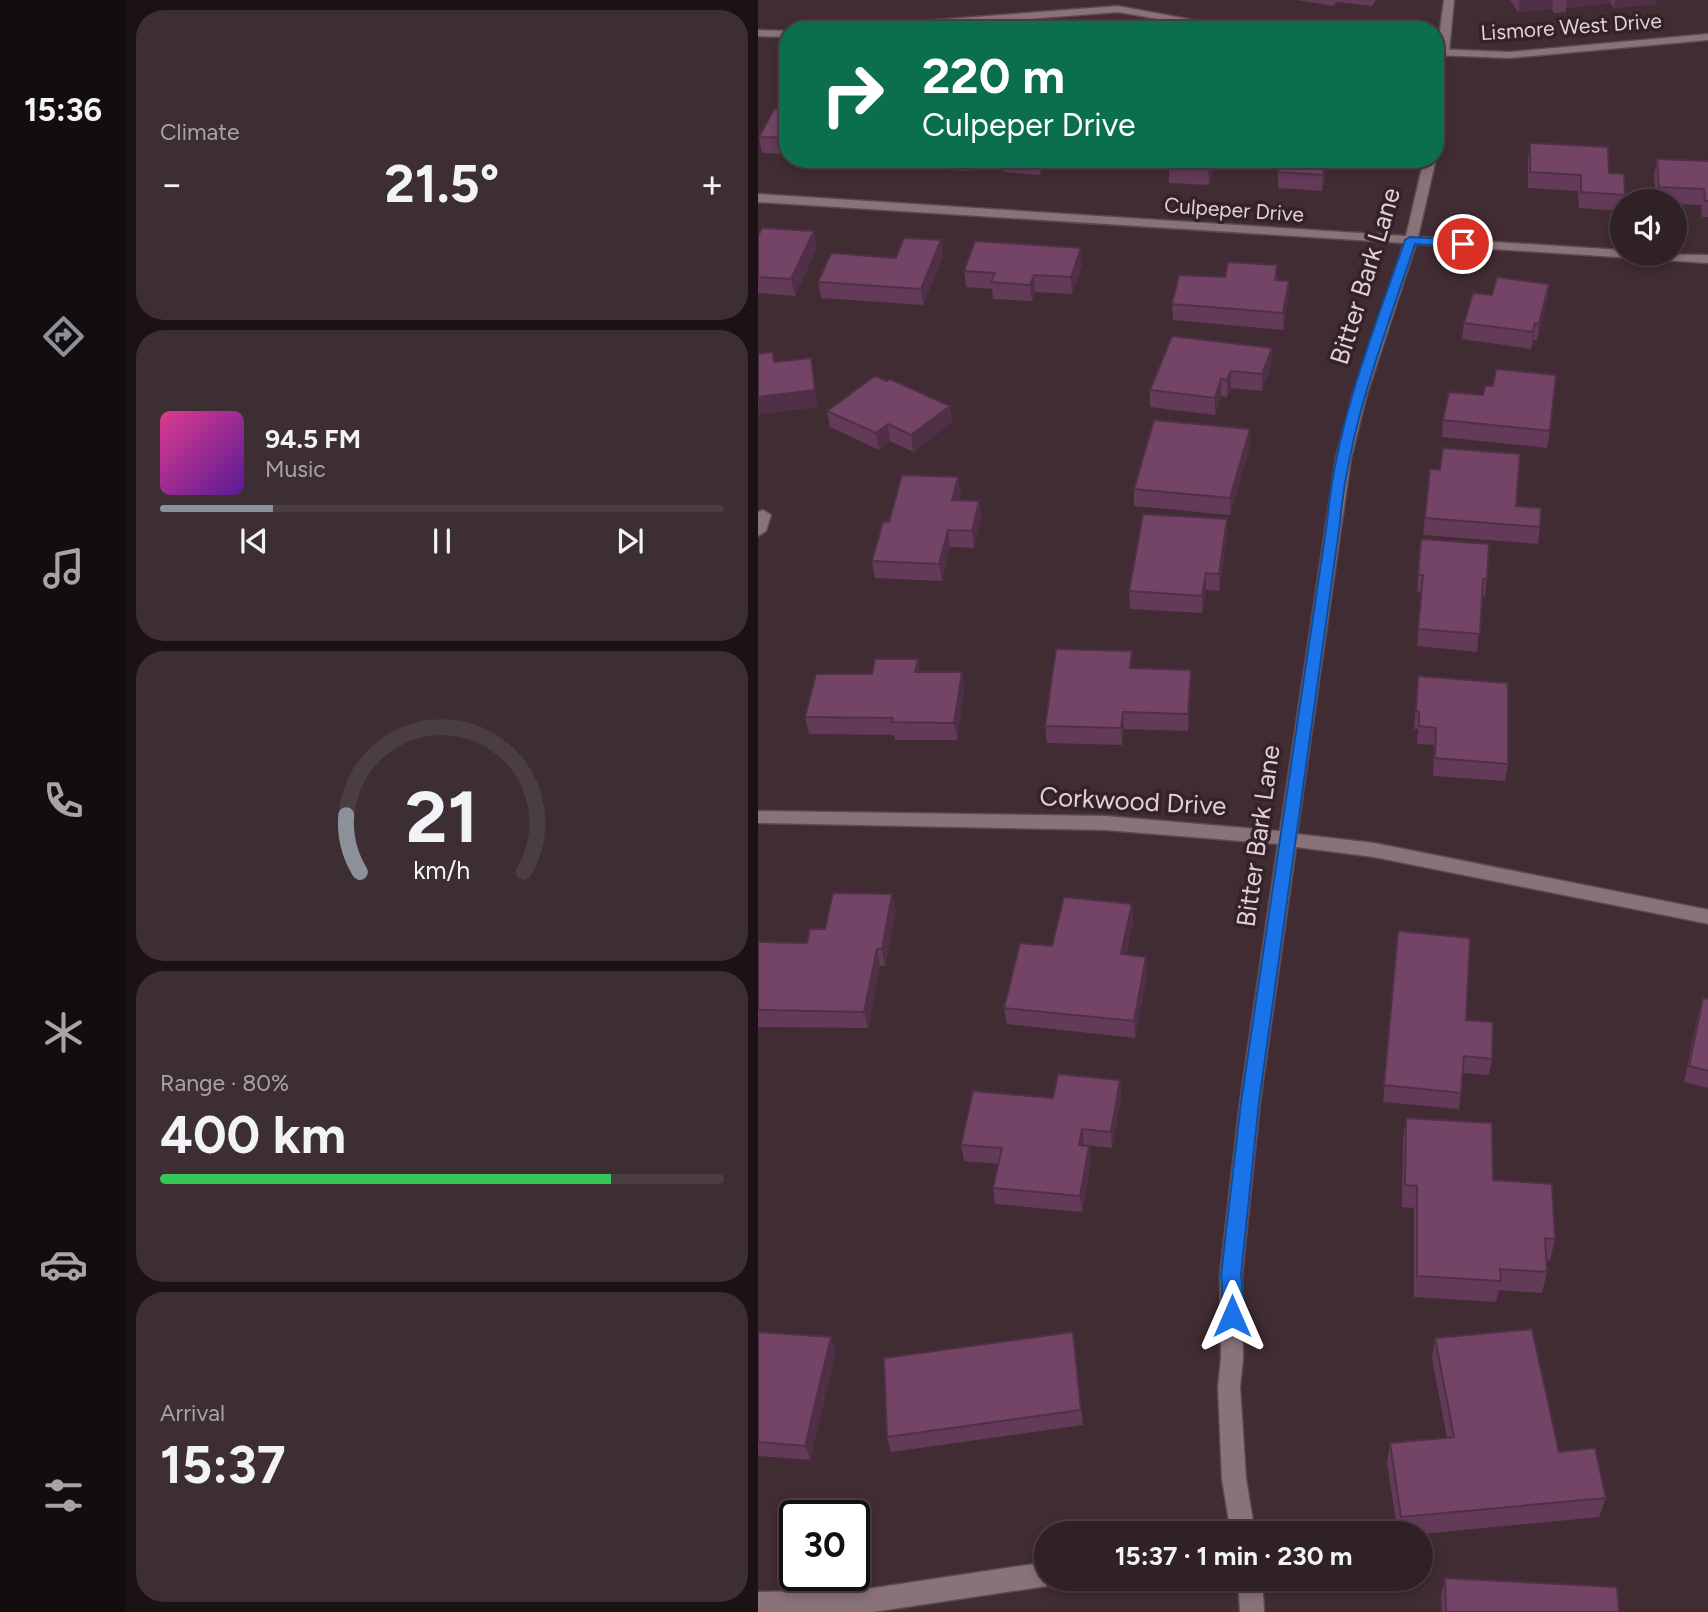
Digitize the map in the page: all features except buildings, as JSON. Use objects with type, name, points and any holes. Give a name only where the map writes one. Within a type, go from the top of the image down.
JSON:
[{"type":"street","points":[[1444,26],[1449,0]]},
{"type":"street","points":[[961,21],[1118,9],[1189,21]]},
{"type":"street","points":[[758,33],[779,34]]},
{"type":"street","name":"Lismore West Drive","points":[[1444,52],[1509,55],[1708,37]]},
{"type":"street","name":"Bitter Bark Lane","points":[[1242,1521],[1234,1479],[1229,1388],[1232,1359],[1230,1330],[1234,1302],[1231,1275],[1250,1102],[1333,523],[1336,486],[1366,374],[1410,240],[1428,168]]},
{"type":"street","name":"Culpeper Drive","points":[[758,198],[1708,259]]},
{"type":"street","points":[[758,531],[763,515]]},
{"type":"street","name":"Corkwood Drive","points":[[758,817],[1106,823],[1287,838],[1462,866],[1708,917]]},
{"type":"street","points":[[758,1604],[836,1603],[887,1598],[1034,1576]]},
{"type":"street","points":[[1251,1591],[1252,1612]]},
{"type":"route","points":[[1232,1316],[1234,1302],[1231,1275],[1250,1102],[1333,523],[1336,486],[1366,374],[1410,240],[1463,244]]}]
